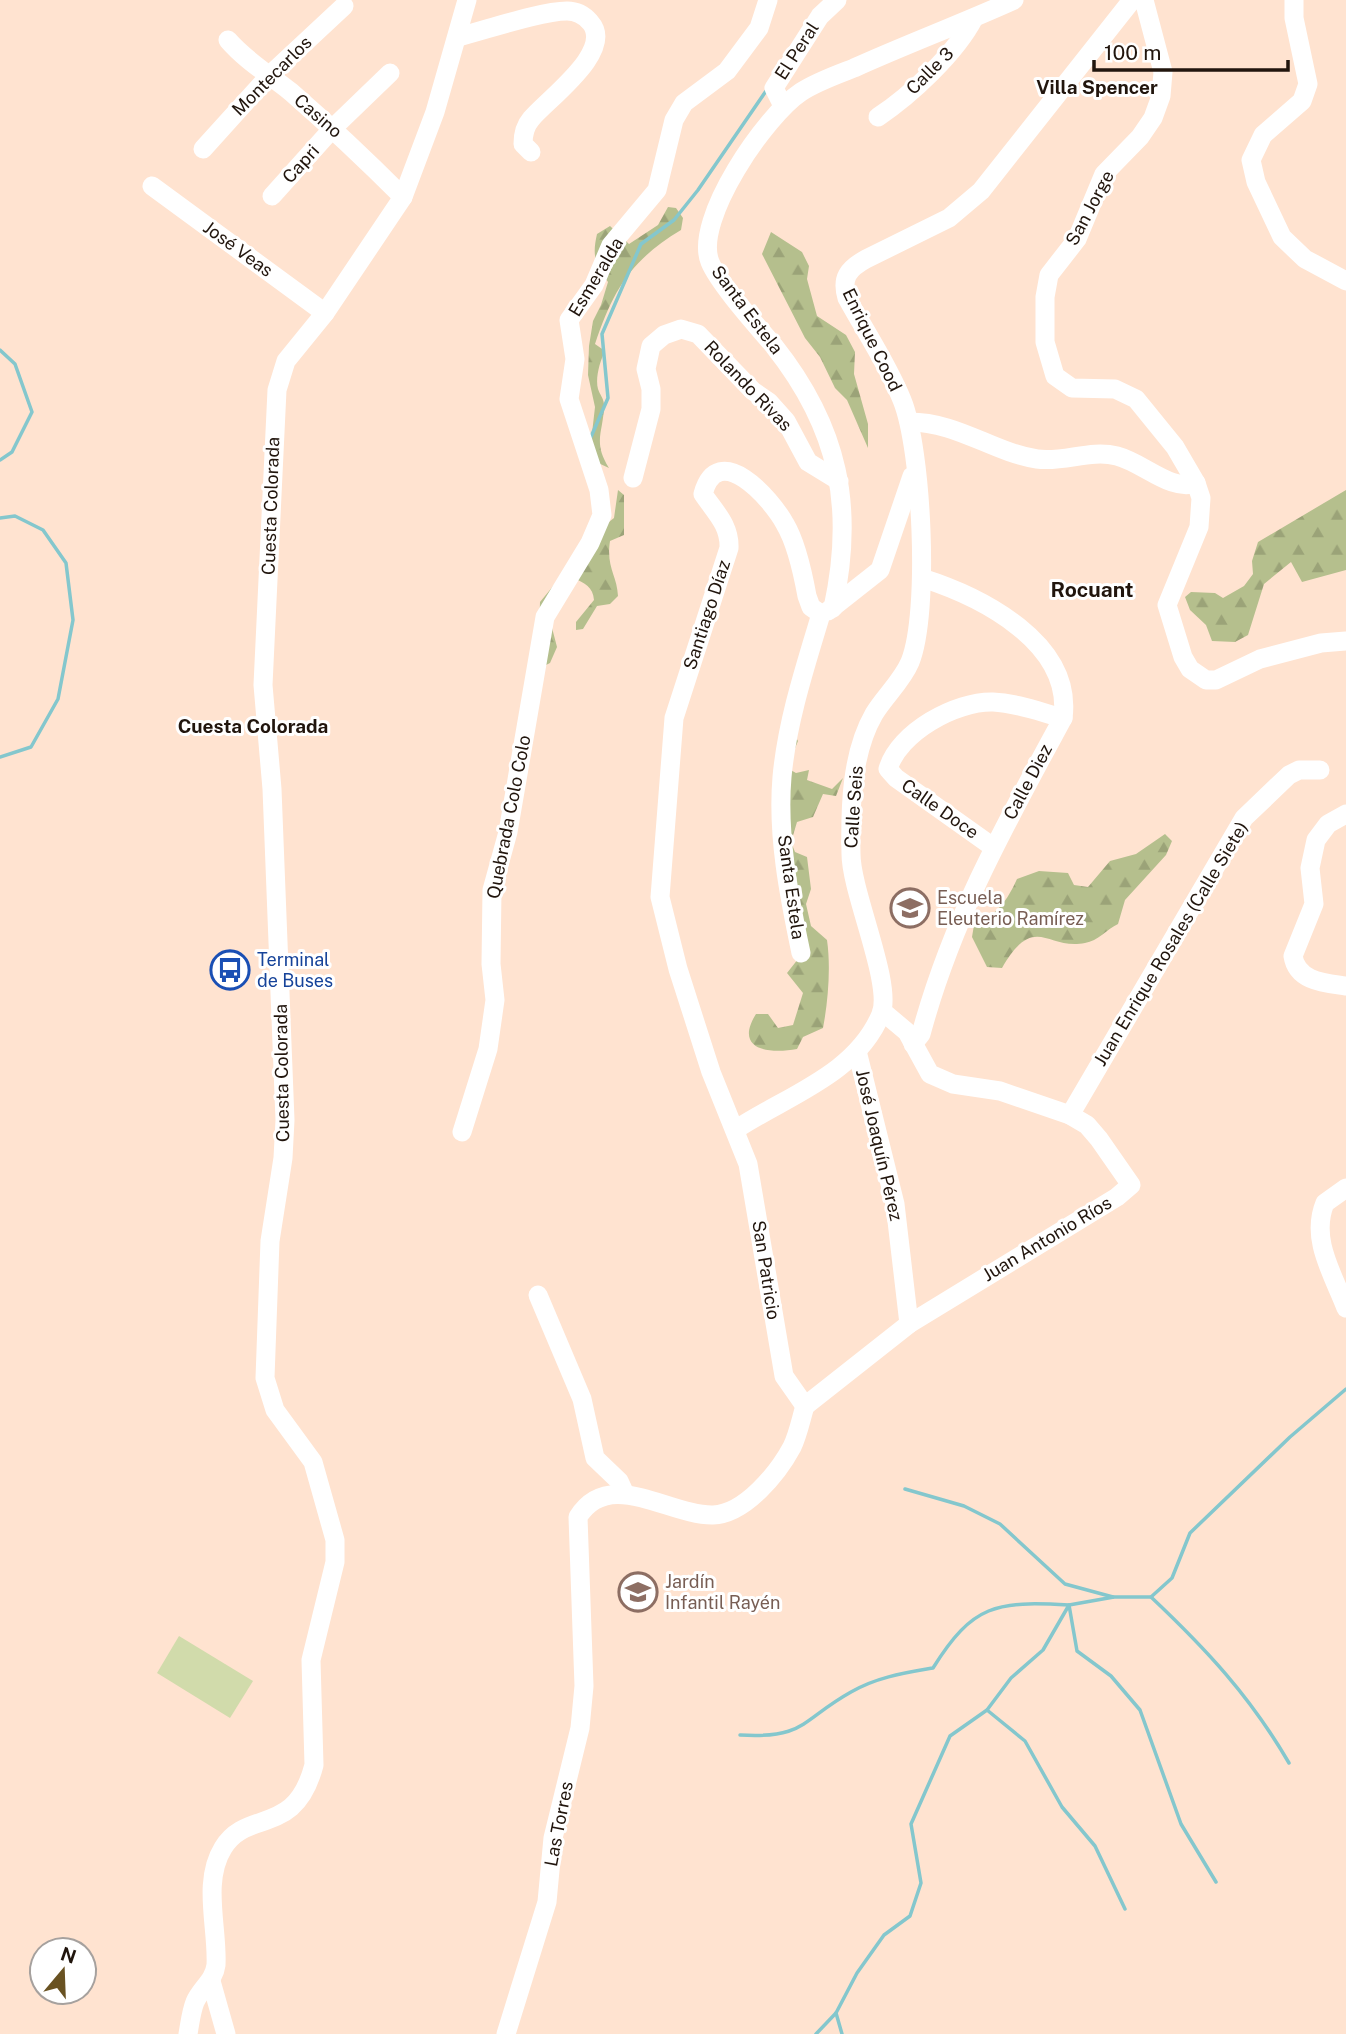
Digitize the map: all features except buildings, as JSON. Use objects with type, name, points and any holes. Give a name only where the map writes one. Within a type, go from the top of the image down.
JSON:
[{"type":"street","name":"Cuesta Colorada","points":[[188,2034],[195,2002],[211,1981],[216,1968],[214,1879],[223,1847],[243,1830],[278,1816],[296,1803],[310,1780],[314,1765],[311,1660],[335,1562],[335,1540],[313,1462],[275,1409],[265,1378],[270,1241],[283,1158],[285,1120],[272,802],[263,685],[274,422],[282,369],[325,313],[403,197],[435,112],[467,0]]},
{"type":"street","name":"Esmeralda","points":[[602,515],[599,490],[569,399],[575,359],[569,320],[594,285],[611,245],[657,190],[674,120],[684,103],[727,71],[759,28],[768,0]]},
{"type":"street","name":"El Peral","points":[[783,106],[774,88],[820,16],[837,0]]},
{"type":"street","name":"Santa Estela","points":[[801,953],[783,844],[782,777],[794,708],[843,554],[843,498],[821,418],[787,362],[710,262],[706,238],[727,187],[783,106],[802,91],[910,42],[1014,0]]},
{"type":"street","name":"Enrique Cood","points":[[909,422],[902,400],[847,298],[843,285],[846,276],[859,262],[949,218],[981,191],[1132,0]]},
{"type":"street","name":"San Jorge","points":[[1144,0],[1163,72],[1161,96],[1153,118],[1140,137],[1104,174],[1077,239],[1049,275],[1045,297],[1045,342],[1055,376],[1072,388],[1115,389],[1136,399],[1175,447],[1196,482],[1201,498],[1199,527],[1167,605],[1183,657],[1190,669],[1206,680],[1216,680],[1260,659],[1321,643],[1346,641]]},
{"type":"street","points":[[1294,0],[1294,18],[1308,84],[1302,101],[1263,135],[1251,160],[1256,182],[1282,237],[1305,258],[1346,281]]},
{"type":"street","name":"Montecarlos","points":[[203,149],[270,75],[344,6]]},
{"type":"street","points":[[457,37],[564,11],[583,15],[594,27],[596,38],[583,67],[530,120],[523,135],[523,144],[531,152]]},
{"type":"street","name":"Calle 3","points":[[878,117],[894,107],[964,37],[974,18]]},
{"type":"street","name":"Casino","points":[[228,40],[240,54],[270,75],[333,128],[403,197]]},
{"type":"street","name":"Capri","points":[[272,196],[333,128],[390,73]]},
{"type":"street","name":"José Veas","points":[[152,186],[325,313]]},
{"type":"street","name":"Rolando Rivas","points":[[632,478],[651,409],[652,389],[646,369],[651,346],[664,335],[681,329],[698,334],[753,391],[769,402],[786,421],[808,462],[839,481]]},
{"type":"street","points":[[909,422],[932,422],[953,428],[1033,458],[1052,461],[1092,454],[1112,455],[1134,460],[1171,483],[1185,486],[1196,482]]},
{"type":"street","name":"Calle Seis","points":[[882,1012],[879,979],[851,855],[856,762],[862,741],[875,714],[910,662],[920,609],[922,578],[915,468],[909,422]]},
{"type":"street","points":[[827,611],[880,570],[915,468]]},
{"type":"street","name":"Santiago Díaz","points":[[735,1130],[727,1118],[711,1072],[678,969],[660,897],[674,718],[729,548],[729,535],[724,523],[703,494],[707,480],[716,472],[729,470],[743,477],[785,524],[811,607],[827,611]]},
{"type":"street","name":"Quebrada Colo Colo","points":[[462,1132],[488,1049],[495,1000],[491,964],[492,890],[508,832],[545,617],[590,543],[602,515]]},
{"type":"street","points":[[922,578],[961,590],[1026,633],[1045,654],[1060,679],[1063,718]]},
{"type":"street","name":"Calle Doce","points":[[993,847],[895,778],[888,769],[892,756],[918,731],[974,704],[1012,704],[1063,718]]},
{"type":"street","name":"Calle Diez","points":[[913,1044],[921,1034],[943,958],[993,847],[1063,718]]},
{"type":"street","name":"Juan Enrique Rosales (Calle Siete)","points":[[1070,1115],[1244,818],[1289,775],[1299,770],[1320,770]]},
{"type":"street","points":[[1346,814],[1328,824],[1316,841],[1310,868],[1314,904],[1293,956],[1298,970],[1309,979],[1346,986]]},
{"type":"street","points":[[735,1130],[841,1067],[857,1051],[882,1012]]},
{"type":"street","name":"Juan Antonio Ríos","points":[[805,1406],[909,1324],[1116,1197],[1131,1185],[1087,1125],[1070,1115],[1000,1091],[953,1084],[930,1074],[907,1032],[882,1012]]},
{"type":"street","name":"José Joaquín Pérez","points":[[857,1051],[895,1204],[909,1324]]},
{"type":"street","name":"San Patricio","points":[[735,1130],[748,1164],[785,1376],[805,1406]]},
{"type":"street","points":[[1346,1188],[1325,1203],[1319,1225],[1323,1252],[1346,1308]]},
{"type":"street","points":[[538,1295],[582,1399],[594,1458],[619,1481],[625,1494],[691,1514],[716,1515],[742,1505],[775,1472],[793,1446],[805,1406]]},
{"type":"street","name":"Las Torres","points":[[506,2034],[547,1902],[553,1838],[580,1728],[584,1686],[578,1517],[590,1504],[606,1497],[625,1494]]},
{"type":"street","points":[[211,1981],[226,2034]]},
{"type":"green space","points":[[668,207],[676,208],[683,218],[681,230],[649,253],[626,278],[609,308],[595,344],[605,351],[598,370],[597,385],[604,404],[601,451],[609,468],[596,462],[591,442],[595,407],[588,375],[589,346],[593,321],[608,282],[596,260],[597,234],[610,226],[629,244],[658,225]]},
{"type":"green space","points":[[771,232],[802,252],[809,266],[807,279],[817,316],[846,335],[855,352],[854,374],[868,424],[868,448],[847,400],[835,388],[820,357],[805,338],[762,254]]},
{"type":"green space","points":[[618,490],[624,495],[624,535],[610,541],[609,550],[618,596],[610,604],[597,606],[583,629],[576,630],[576,622],[594,600],[588,586],[573,578],[551,624],[557,647],[550,663],[538,669],[540,602],[600,529],[614,518]]},
{"type":"green space","points":[[1346,490],[1346,570],[1302,582],[1291,562],[1264,584],[1248,635],[1235,642],[1212,641],[1206,625],[1190,610],[1185,597],[1191,592],[1215,593],[1223,598],[1244,586],[1253,574],[1252,561],[1258,542]]},
{"type":"green space","points":[[791,729],[798,741],[787,768],[796,773],[809,770],[807,780],[832,789],[843,778],[836,796],[823,794],[813,817],[797,822],[791,842],[795,852],[807,857],[811,889],[806,904],[811,926],[827,940],[828,984],[823,1028],[803,1037],[797,1049],[776,1051],[758,1047],[752,1043],[749,1036],[756,1014],[768,1014],[778,1028],[793,1025],[803,993],[787,973],[802,954],[777,843]]},
{"type":"green space","points":[[1165,834],[1172,841],[1166,855],[1125,900],[1118,924],[1085,943],[1072,944],[1033,937],[1013,951],[1002,968],[987,967],[972,937],[974,925],[1000,907],[1017,879],[1039,871],[1068,873],[1074,885],[1088,887],[1110,861],[1136,854]]},
{"type":"green space","points":[[179,1636],[253,1681],[230,1718],[157,1673]]},
{"type":"waterway","name":"Quebrada Colo Colo","points":[[590,439],[608,398],[602,334],[641,244],[674,220],[698,190],[766,91]]},
{"type":"waterway","points":[[0,350],[15,364],[32,412],[12,452],[0,460]]},
{"type":"waterway","points":[[0,518],[15,516],[43,530],[66,563],[73,620],[58,699],[31,747],[0,757]]},
{"type":"waterway","points":[[816,2034],[836,2013],[857,1973],[884,1935],[910,1916],[921,1883],[911,1824],[950,1736],[987,1710],[1011,1678],[1043,1650],[1069,1605],[1114,1597],[1151,1597],[1172,1578],[1190,1533],[1290,1437],[1346,1389]]},
{"type":"waterway","points":[[905,1489],[964,1506],[1000,1524],[1065,1584],[1113,1597]]},
{"type":"waterway","points":[[1151,1597],[1226,1674],[1259,1716],[1289,1763]]},
{"type":"waterway","points":[[740,1735],[791,1731],[861,1687],[891,1676],[933,1668],[961,1631],[974,1619],[989,1611],[1023,1604],[1069,1605],[1077,1651],[1111,1676],[1140,1710],[1181,1824],[1216,1882]]},
{"type":"waterway","points":[[987,1710],[1025,1741],[1062,1807],[1095,1846],[1125,1909]]},
{"type":"waterway","points":[[836,2013],[842,2034]]},
{"type":"place","name":"Escuela Eleuterio Ramírez","points":[[910,908]]},
{"type":"place","name":"Terminal de Buses","points":[[230,970]]},
{"type":"place","name":"Jardín Infantil Rayén","points":[[638,1592]]},
{"type":"district","name":"Villa Spencer","points":[[1097,87]]},
{"type":"district","name":"Rocuant","points":[[1092,590]]},
{"type":"district","name":"Cuesta Colorada","points":[[253,726]]}]
